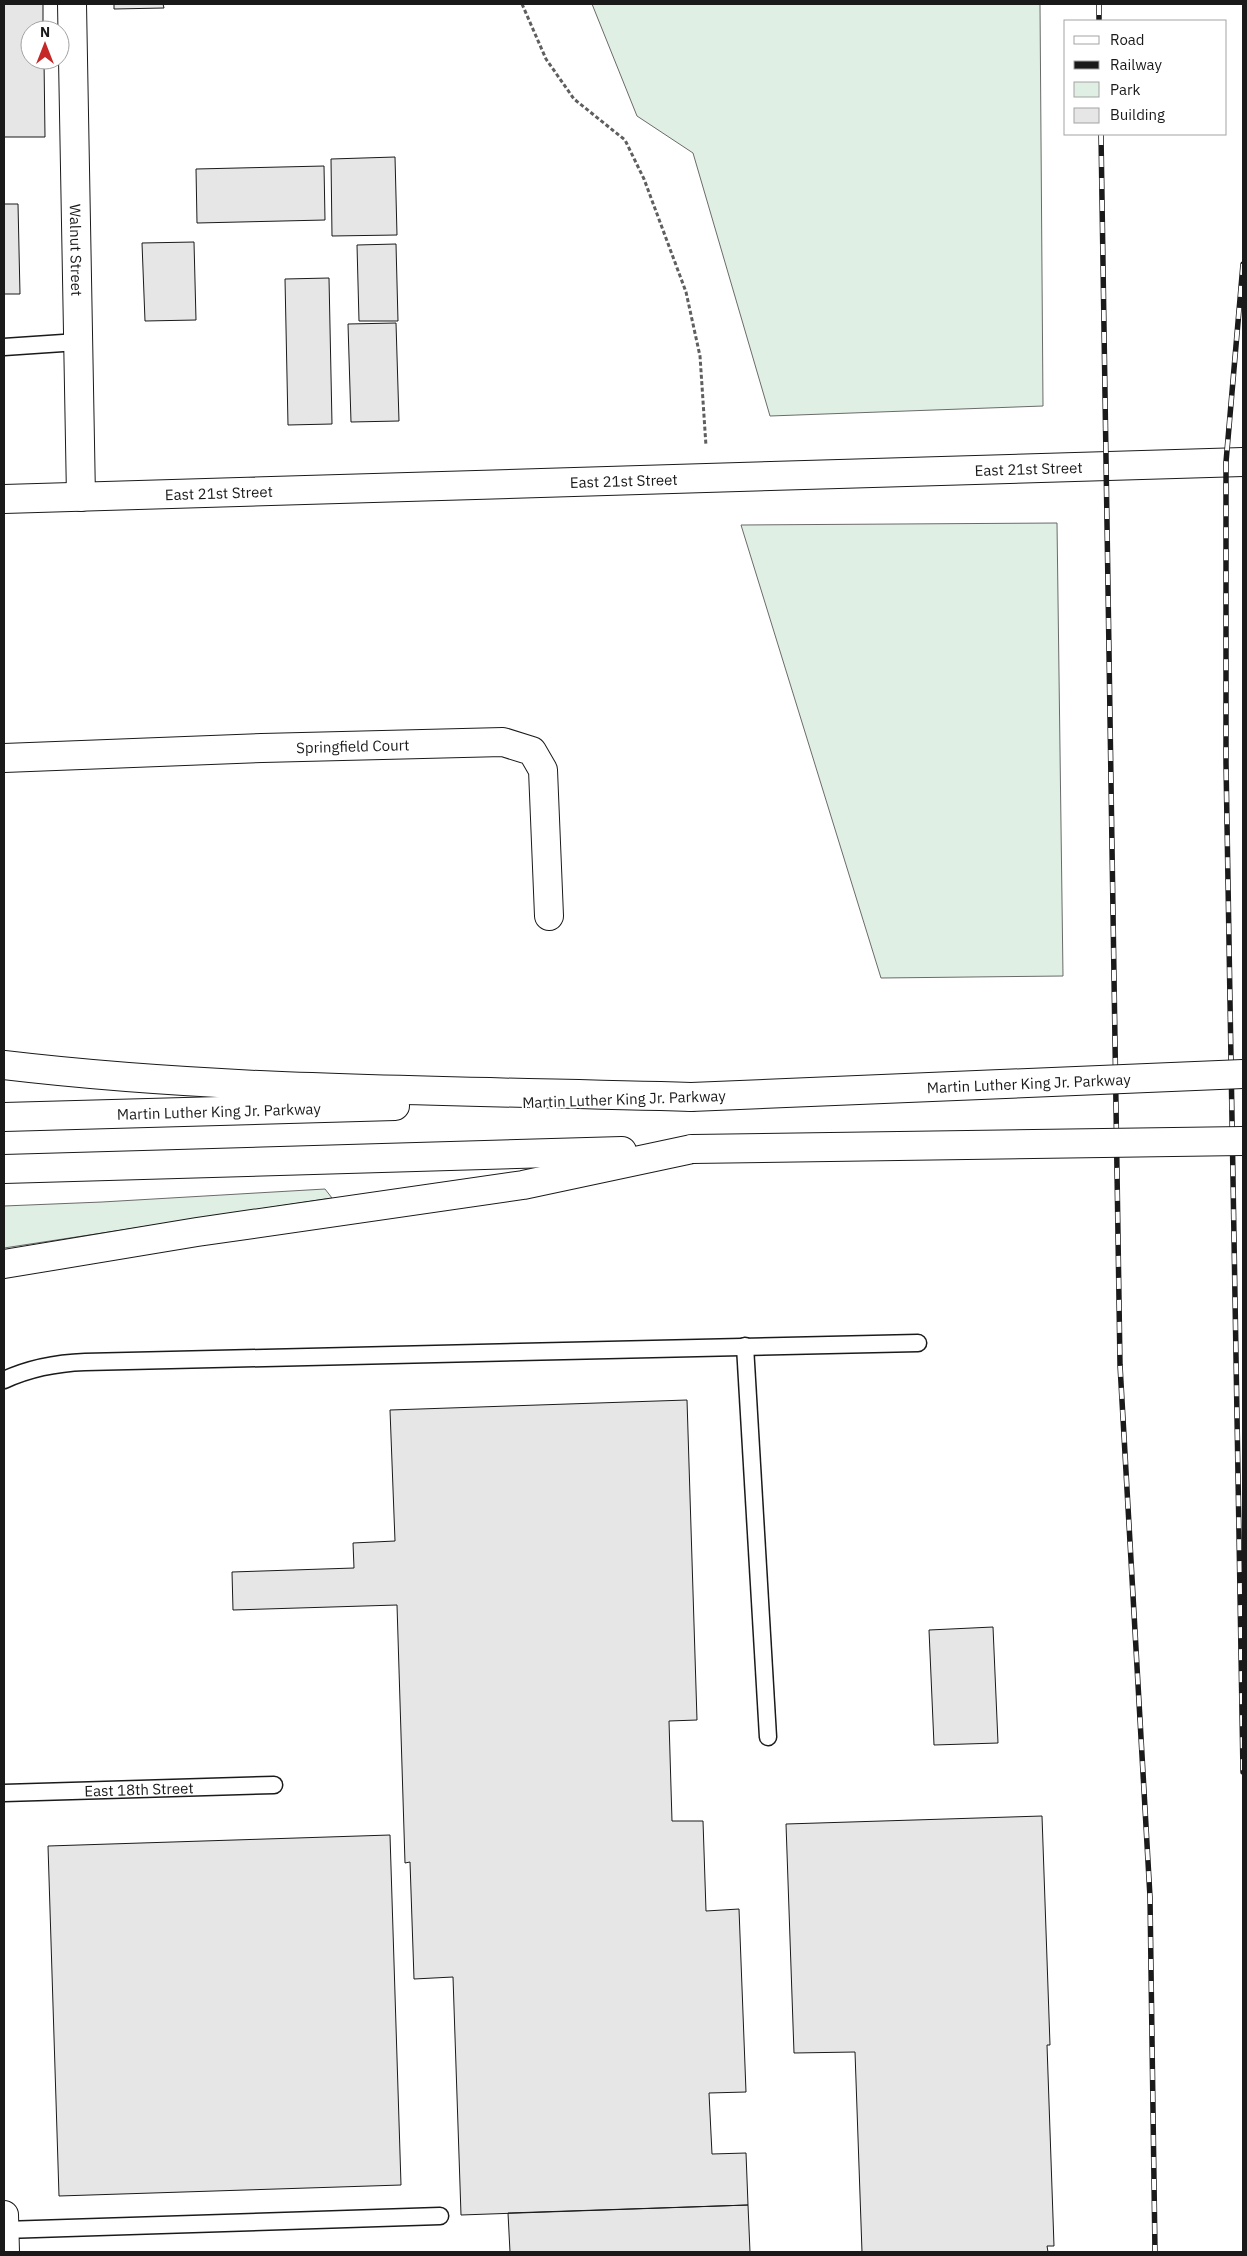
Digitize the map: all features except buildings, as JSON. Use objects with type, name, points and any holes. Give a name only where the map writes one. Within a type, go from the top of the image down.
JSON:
[{"type":"main road","name":"Walnut Street","points":[[72,4],[81,497]]},
{"type":"main road","name":"East 21st Street","points":[[4,500],[1243,462]]},
{"type":"main road","name":"Springfield Court","points":[[4,758],[262,748],[503,742],[532,751],[543,770],[549,916]]},
{"type":"main road","points":[[4,1065],[76,1074],[197,1083],[692,1097]]},
{"type":"main road","name":"Martin Luther King Jr. Parkway","points":[[4,1117],[692,1097],[1243,1074]]},
{"type":"main road","points":[[4,1169],[692,1149],[1243,1142]]},
{"type":"main road","points":[[4,1264],[207,1230],[523,1185],[692,1149]]},
{"type":"main road","points":[[4,2215],[5,2252]]},
{"type":"lane","points":[[4,347],[78,342]]},
{"type":"lane","points":[[4,1380],[35,1368],[59,1363],[918,1342]]},
{"type":"lane","points":[[745,1346],[768,1737]]},
{"type":"lane","name":"East 18th Street","points":[[4,1793],[274,1785]]},
{"type":"lane","points":[[4,2230],[440,2216]]},
{"type":"path","points":[[522,4],[546,59],[574,99],[625,140],[644,179],[686,292],[700,356],[708,477]]},
{"type":"green space","points":[[592,4],[1040,4],[1043,406],[770,416],[693,153],[637,116]]},
{"type":"green space","points":[[1057,523],[1063,976],[881,978],[741,525]]},
{"type":"green space","points":[[325,1189],[332,1198],[4,1248],[4,1206]]},
{"type":"railway","points":[[1099,4],[1099,20]]},
{"type":"railway","points":[[1101,135],[1120,1365],[1150,1897],[1155,2252]]},
{"type":"railway","points":[[1243,264],[1226,462],[1226,763],[1243,1772]]}]
